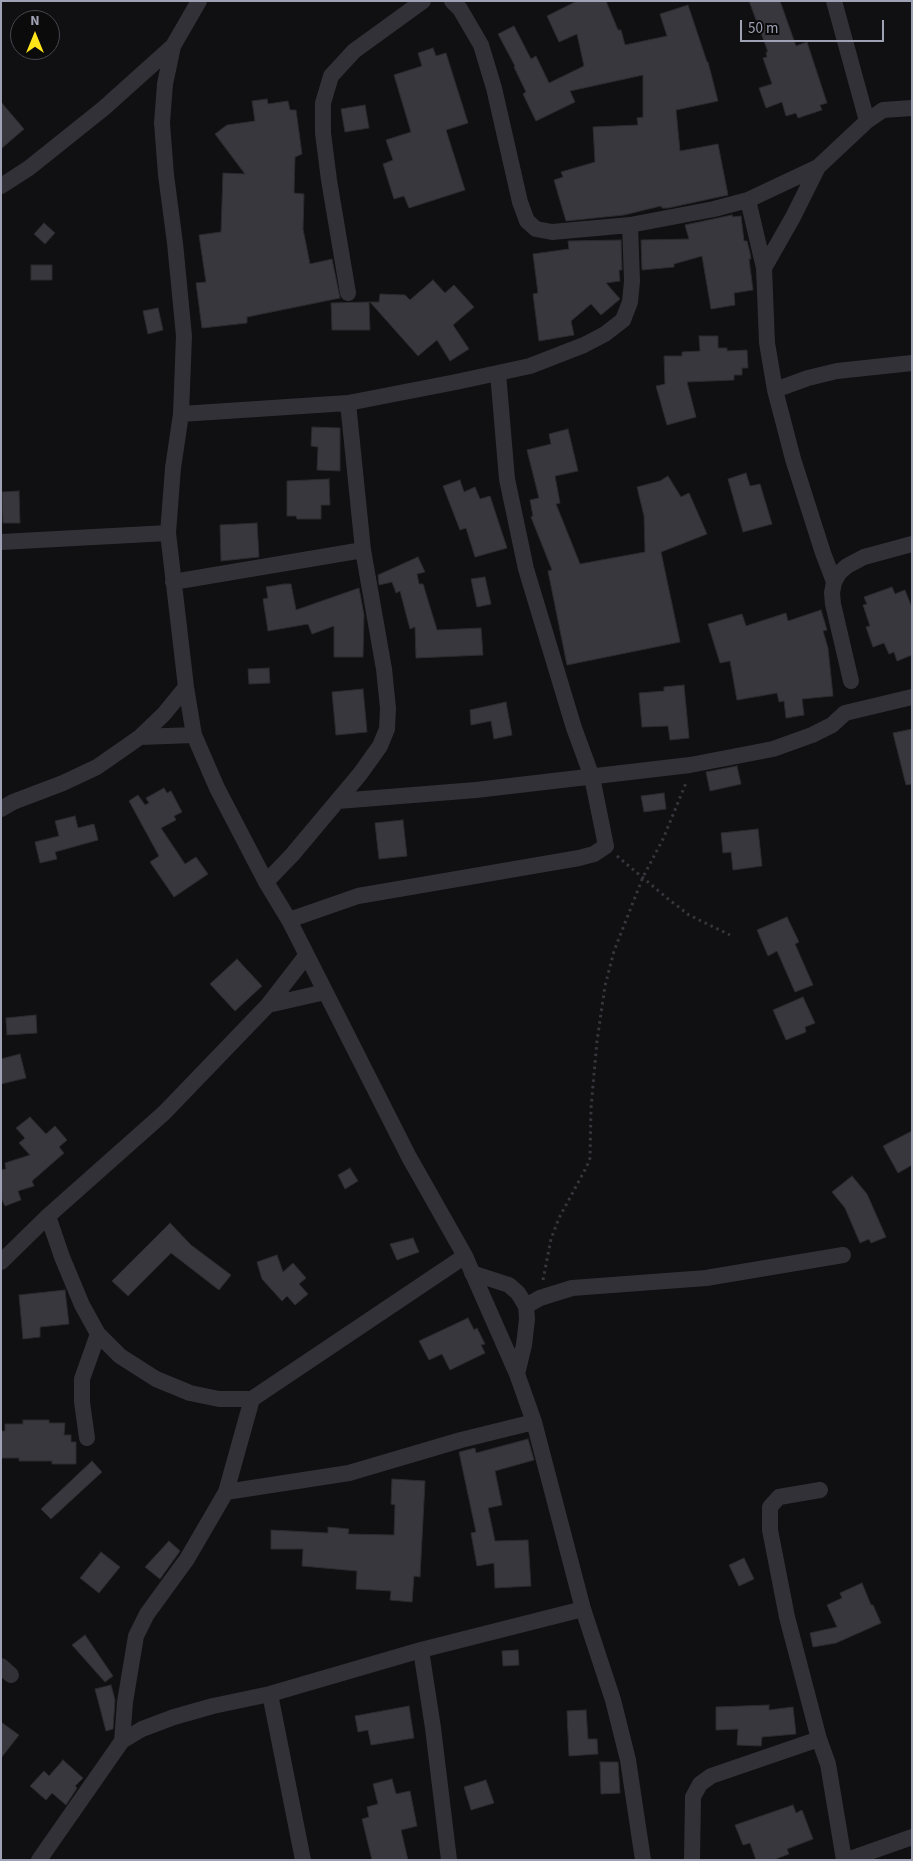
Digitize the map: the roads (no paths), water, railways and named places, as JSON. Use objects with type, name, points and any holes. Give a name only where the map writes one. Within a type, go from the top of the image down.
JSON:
[{"type":"street","points":[[1,186],[29,168],[104,108],[173,46],[199,1]]},
{"type":"street","points":[[348,293],[329,180],[323,133],[323,103],[331,76],[354,51],[424,1]]},
{"type":"street","points":[[452,1],[460,9],[480,45],[494,88],[520,202],[527,221],[536,229],[552,232],[630,224],[687,215],[748,200],[818,168]]},
{"type":"street","points":[[834,1],[867,120]]},
{"type":"street","points":[[173,46],[165,84],[162,123],[184,336],[181,414],[173,468],[168,533],[186,687],[194,735],[217,788],[266,882],[289,920],[409,1156],[465,1256],[517,1374],[534,1422],[583,1609],[613,1700],[628,1760],[643,1860]]},
{"type":"street","points":[[764,268],[818,168],[867,120],[883,110],[912,108]]},
{"type":"street","points":[[748,200],[764,268],[767,342],[775,390],[794,459],[834,582]]},
{"type":"street","points":[[181,414],[348,403],[530,366],[584,345],[605,334],[623,320],[630,302],[630,224]]},
{"type":"street","points":[[775,390],[808,378],[837,371],[912,363]]},
{"type":"street","points":[[289,920],[358,896],[578,858],[594,854],[606,846],[592,777],[574,728],[526,569],[507,479],[498,373]]},
{"type":"street","points":[[266,882],[338,801],[380,746],[387,729],[388,708],[384,670],[363,550],[348,403]]},
{"type":"street","points":[[1,542],[168,533]]},
{"type":"street","points":[[850,680],[833,604],[834,582],[839,573],[847,566],[864,556],[912,544]]},
{"type":"street","points":[[173,582],[363,550]]},
{"type":"street","points":[[1,809],[13,802],[97,768],[140,737],[164,714],[186,687]]},
{"type":"street","points":[[338,801],[476,790],[690,765],[772,749],[812,735],[832,725],[844,713],[912,697]]},
{"type":"street","points":[[140,737],[194,735]]},
{"type":"street","points":[[1,1262],[48,1216],[164,1113],[268,1005],[306,956]]},
{"type":"street","points":[[268,1005],[325,992]]},
{"type":"street","points":[[48,1216],[62,1257],[79,1297],[98,1334],[120,1356],[156,1379],[190,1393],[219,1400],[252,1399],[465,1256]]},
{"type":"street","points":[[533,1302],[572,1288],[706,1278],[843,1254]]},
{"type":"street","points":[[472,1273],[509,1285],[533,1302]]},
{"type":"street","points":[[517,1374],[524,1345],[527,1319],[533,1302]]},
{"type":"street","points":[[87,1438],[82,1402],[82,1379],[98,1334]]},
{"type":"street","points":[[122,1741],[125,1702],[136,1636],[147,1614],[187,1559],[226,1492],[252,1399]]},
{"type":"street","points":[[226,1492],[349,1473],[461,1440],[534,1422]]},
{"type":"street","points":[[820,1490],[779,1497],[770,1507],[770,1530],[787,1617],[819,1739],[828,1764],[846,1860],[912,1837]]},
{"type":"street","points":[[39,1860],[122,1741],[142,1729],[174,1717],[213,1706],[270,1694],[489,1631],[583,1609]]},
{"type":"street","points":[[421,1650],[433,1728],[449,1860]]},
{"type":"street","points":[[270,1694],[303,1860]]},
{"type":"street","points":[[692,1860],[693,1796],[700,1784],[711,1776],[819,1739]]}]
